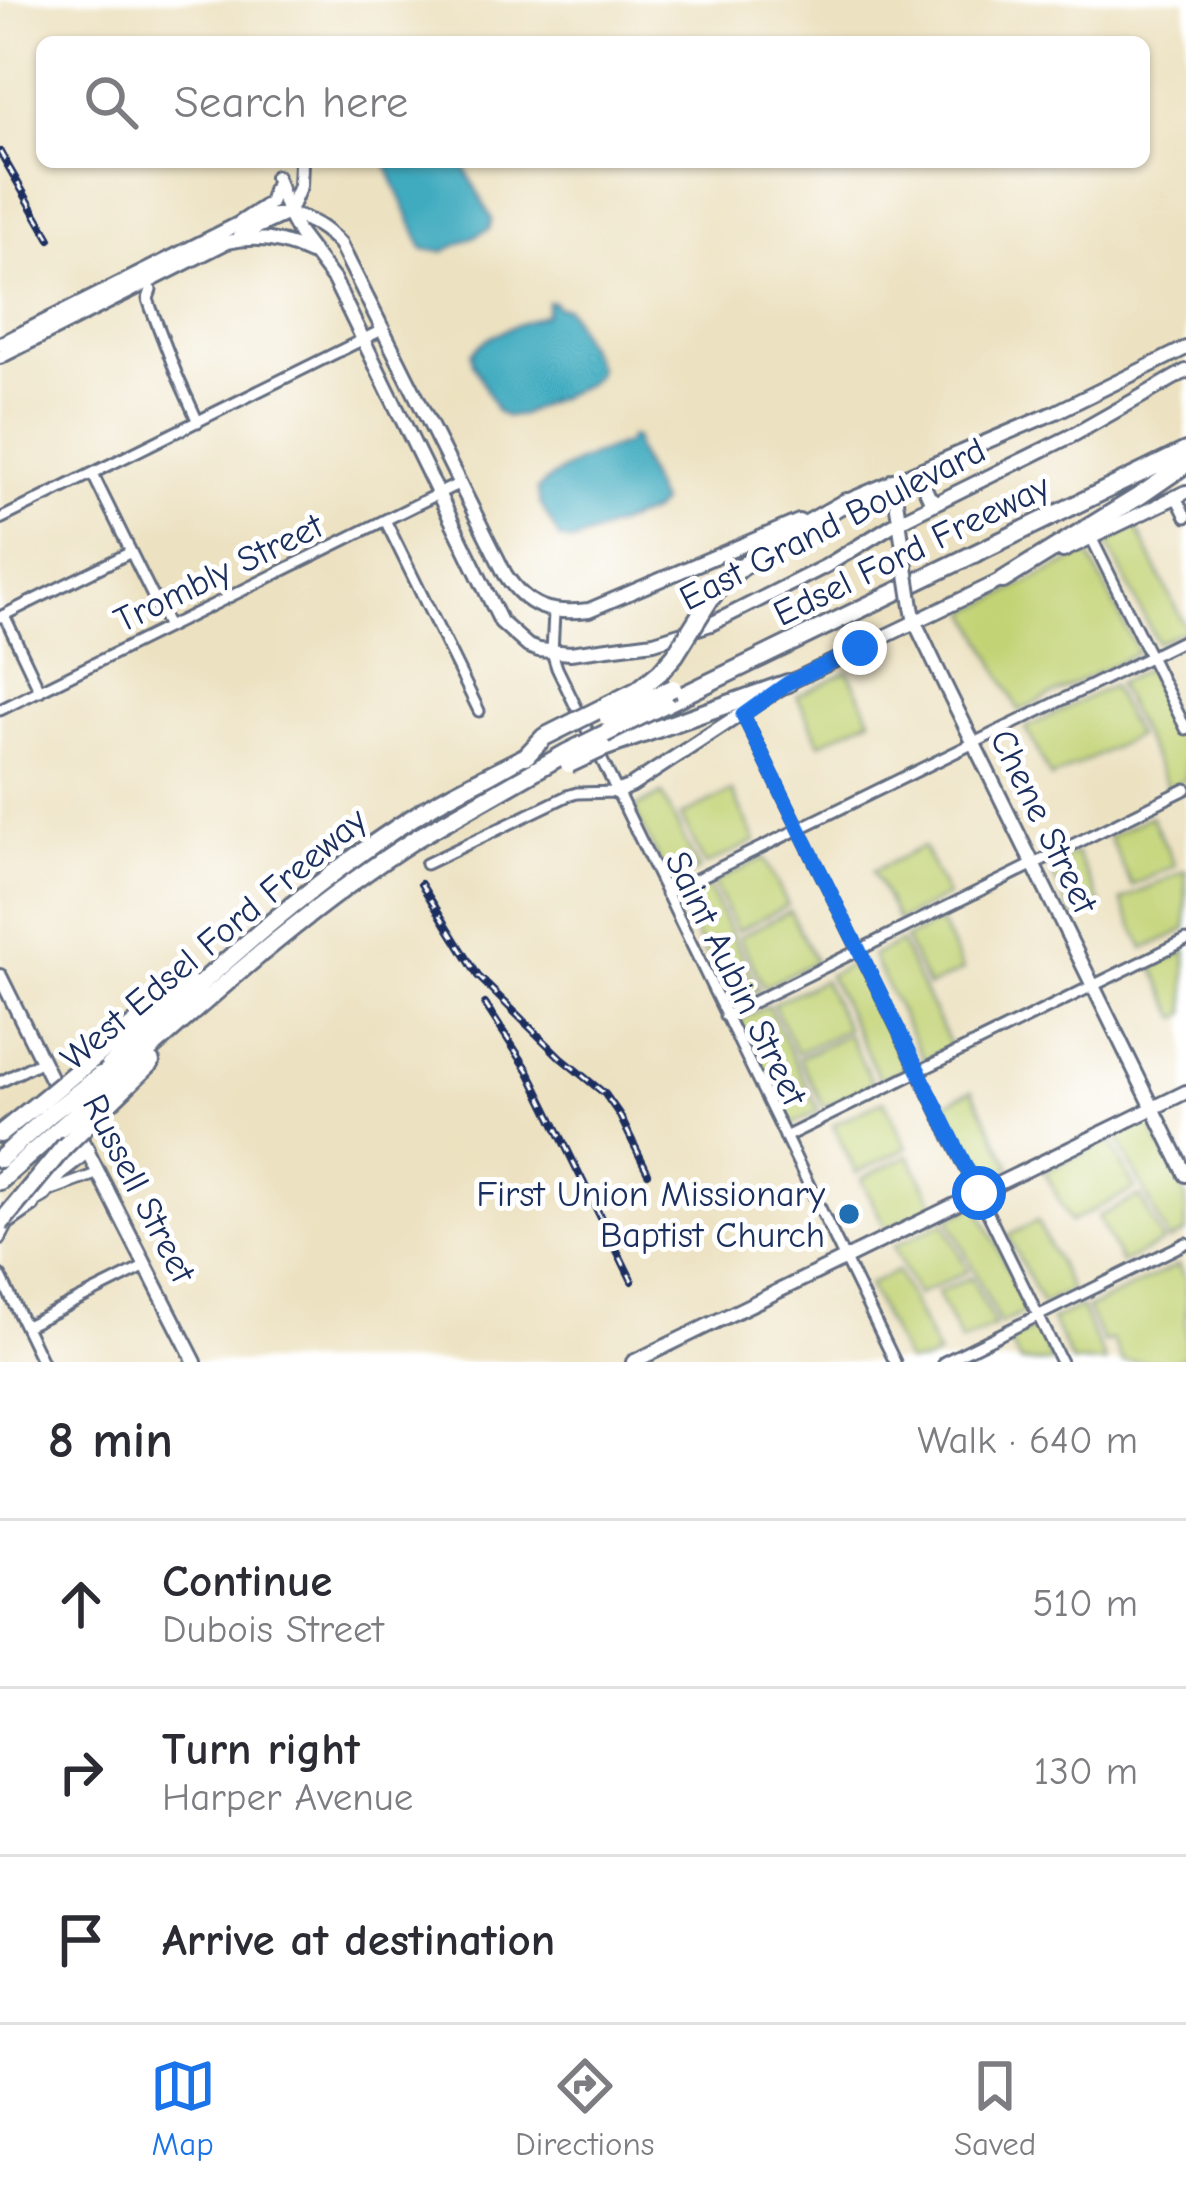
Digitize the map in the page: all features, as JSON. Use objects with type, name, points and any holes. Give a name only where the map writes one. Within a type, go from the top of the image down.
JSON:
[{"type":"highway","name":"Edsel Ford Freeway","points":[[669,696],[1186,439]]},
{"type":"highway","name":"Edsel Ford Freeway","points":[[669,696],[1186,451]]},
{"type":"highway","points":[[1003,580],[1186,464]]},
{"type":"highway","points":[[526,756],[544,737],[638,690],[675,656],[710,599],[742,564],[846,502]]},
{"type":"highway","points":[[417,838],[603,748],[788,683]]},
{"type":"highway","name":"West Edsel Ford Freeway","points":[[0,1159],[237,966],[251,940],[384,838],[437,803],[526,756],[669,696]]},
{"type":"highway","points":[[0,1220],[64,1147],[105,1078],[221,999],[237,966],[417,838],[669,696]]},
{"type":"highway","points":[[0,1134],[8,1118],[50,1115]]},
{"type":"highway","points":[[0,1181],[50,1115]]},
{"type":"highway","points":[[0,1205],[64,1147]]},
{"type":"highway","points":[[0,1220],[44,1193],[63,1168],[86,1150]]},
{"type":"main road","points":[[182,259],[288,213],[300,186],[301,168]]},
{"type":"main road","points":[[0,357],[29,336],[182,259],[238,224],[270,203],[276,177],[288,213],[334,280],[501,622],[528,646],[552,652]]},
{"type":"main road","points":[[238,224],[288,213],[325,230],[340,244],[515,588],[554,613]]},
{"type":"main road","points":[[226,242],[252,237],[281,242],[316,257]]},
{"type":"main road","points":[[0,344],[29,336]]},
{"type":"main road","name":"East Grand Boulevard","points":[[554,613],[590,610],[617,600],[1034,421],[1186,349]]},
{"type":"main road","name":"East Grand Boulevard","points":[[552,652],[654,642],[711,624],[1186,371]]},
{"type":"main road","points":[[1081,400],[1079,419],[1090,426]]},
{"type":"main road","points":[[397,408],[414,410],[421,402]]},
{"type":"main road","points":[[1034,421],[1041,436],[1036,454]]},
{"type":"main road","points":[[932,464],[924,486],[938,502]]},
{"type":"main road","name":"Chene Street","points":[[893,480],[913,614],[1186,1175]]},
{"type":"main road","points":[[616,792],[788,683],[913,614],[1003,580],[1181,494]]},
{"type":"main road","points":[[464,547],[472,538],[487,537]]},
{"type":"main road","name":"Russell Street","points":[[0,976],[194,1362]]},
{"type":"main road","points":[[633,1362],[1186,1092]]},
{"type":"street","points":[[151,290],[151,308],[199,422]]},
{"type":"street","points":[[0,519],[384,329]]},
{"type":"street","points":[[93,475],[168,627]]},
{"type":"street","name":"Trombly Street","points":[[0,710],[460,483]]},
{"type":"street","points":[[1181,494],[1186,517]]},
{"type":"street","points":[[386,520],[479,710]]},
{"type":"street","points":[[1091,537],[1186,729]]},
{"type":"street","points":[[40,691],[2,616],[131,552]]},
{"type":"street","name":"Saint Aubin Street","points":[[554,613],[556,668],[895,1362]]},
{"type":"street","points":[[666,894],[1186,639]]},
{"type":"street","points":[[743,715],[1061,1362]]},
{"type":"street","points":[[725,1016],[1186,789]]},
{"type":"street","points":[[426,864],[567,796],[616,792]]},
{"type":"street","points":[[784,1137],[1186,940]]},
{"type":"street","points":[[0,1082],[42,1061]]},
{"type":"street","points":[[0,1239],[8,1224],[44,1193],[99,1174]]},
{"type":"street","points":[[944,1362],[1186,1243]]},
{"type":"street","points":[[26,1326],[146,1266]]},
{"type":"street","points":[[0,1275],[43,1362]]},
{"type":"green space","points":[[1136,527],[1186,629],[1157,643],[1107,542]]},
{"type":"green space","points":[[1088,553],[1138,652],[1019,711],[969,612]]},
{"type":"green space","points":[[1146,669],[1186,751],[1186,779],[1168,788],[1117,684]]},
{"type":"green space","points":[[848,671],[871,718],[820,743],[797,696]]},
{"type":"green space","points":[[1111,686],[1136,736],[1051,778],[1026,728]]},
{"type":"green space","points":[[732,791],[756,841],[705,865],[681,816]]},
{"type":"green space","points":[[662,794],[699,870],[670,883],[634,809]]},
{"type":"green space","points":[[1151,816],[1175,865],[1132,886],[1109,837]]},
{"type":"green space","points":[[923,847],[947,896],[898,921],[873,871]]},
{"type":"green space","points":[[1076,853],[1101,904],[1073,917],[1048,866]]},
{"type":"green space","points":[[764,858],[788,905],[737,931],[713,883]]},
{"type":"green space","points":[[1186,870],[1186,929],[1144,949],[1121,901]]},
{"type":"green space","points":[[707,885],[759,990],[730,1004],[678,899]]},
{"type":"green space","points":[[790,911],[815,961],[764,987],[739,937]]},
{"type":"green space","points":[[940,922],[963,970],[928,987],[905,939]]},
{"type":"green space","points":[[900,942],[951,1047],[924,1060],[872,956]]},
{"type":"green space","points":[[1186,951],[1186,1014],[1178,1018],[1153,967]]},
{"type":"green space","points":[[857,962],[908,1067],[880,1080],[829,975]]},
{"type":"green space","points":[[823,980],[847,1029],[797,1053],[773,1004]]},
{"type":"green space","points":[[768,1006],[819,1111],[789,1126],[738,1021]]},
{"type":"green space","points":[[848,1034],[873,1083],[824,1107],[799,1058]]},
{"type":"green space","points":[[972,1090],[1011,1167],[983,1181],[945,1104]]},
{"type":"green space","points":[[884,1100],[907,1148],[856,1173],[833,1125]]},
{"type":"green space","points":[[1148,1120],[1186,1196],[1186,1232],[1169,1241],[1117,1136]]},
{"type":"green space","points":[[1110,1140],[1135,1189],[1070,1222],[1045,1172]]},
{"type":"green space","points":[[909,1155],[935,1205],[886,1229],[861,1179]]},
{"type":"green space","points":[[1140,1196],[1163,1242],[1121,1263],[1098,1217]]},
{"type":"green space","points":[[977,1205],[1028,1311],[1000,1324],[949,1219]]},
{"type":"green space","points":[[1037,1221],[1071,1290],[1042,1304],[1008,1236]]},
{"type":"green space","points":[[944,1222],[968,1271],[917,1295],[893,1247]]},
{"type":"green space","points":[[1178,1265],[1186,1281],[1186,1356],[1174,1362],[1123,1362],[1112,1340],[1104,1343],[1087,1309]]},
{"type":"green space","points":[[897,1271],[938,1355],[925,1362],[906,1362],[868,1285]]},
{"type":"green space","points":[[971,1277],[995,1326],[961,1342],[937,1293]]},
{"type":"green space","points":[[1080,1307],[1106,1362],[1072,1362],[1052,1320]]},
{"type":"green space","points":[[1036,1328],[1053,1362],[1020,1362],[1009,1341]]},
{"type":"water","points":[[388,168],[465,168],[492,220],[489,229],[443,252],[423,249]]},
{"type":"water","points":[[548,302],[567,308],[598,368],[595,377],[520,415],[506,417],[497,412],[472,353],[496,334],[546,314]]},
{"type":"water","points":[[635,438],[660,503],[653,511],[573,542],[560,539],[537,490],[567,467],[626,443]]},
{"type":"railway","points":[[0,152],[50,239]]},
{"type":"railway","points":[[421,884],[478,976],[605,1094],[648,1173]]},
{"type":"railway","points":[[485,1004],[528,1070],[632,1281]]},
{"type":"place","name":"First Union Missionary Baptist Church","points":[[849,1214]]},
{"type":"route","points":[[860,648],[788,683],[743,715],[979,1193]]}]
